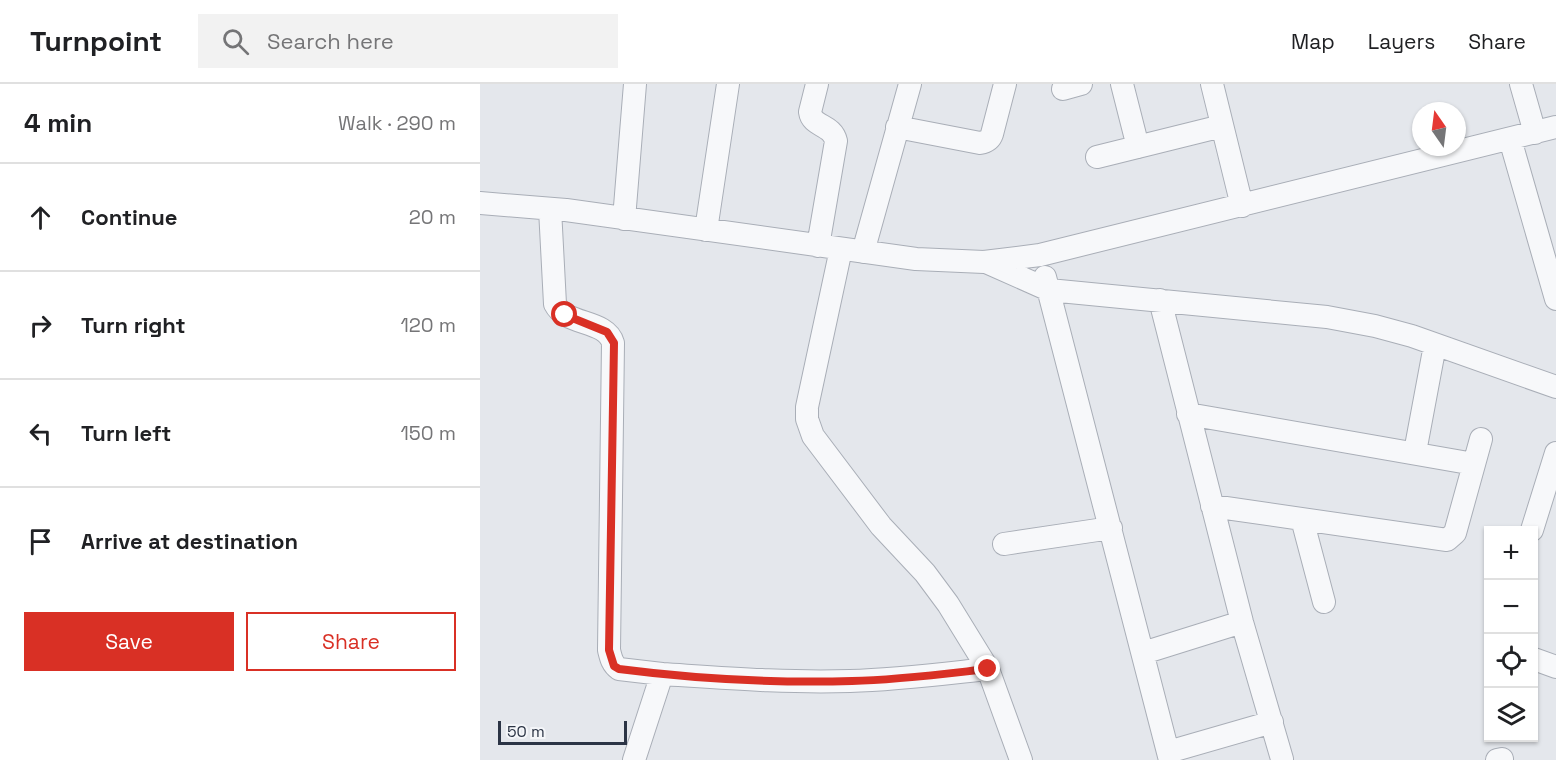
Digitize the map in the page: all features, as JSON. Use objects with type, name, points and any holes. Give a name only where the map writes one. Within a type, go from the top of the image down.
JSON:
[{"type":"street","points":[[624,219],[635,84]]},
{"type":"street","points":[[706,230],[728,84]]},
{"type":"street","points":[[817,84],[810,117],[813,121],[831,129],[836,141],[818,246]]},
{"type":"street","points":[[910,84],[897,127],[852,250],[807,407],[809,426],[819,443],[881,526],[925,573],[948,604],[988,669],[1021,760]]},
{"type":"street","points":[[897,127],[980,143],[986,142],[991,139],[1005,84]]},
{"type":"street","points":[[1122,84],[1138,147]]},
{"type":"street","points":[[1212,84],[1242,206]]},
{"type":"street","points":[[480,203],[550,209],[916,259],[984,262],[1040,255],[1545,130],[1521,84]]},
{"type":"street","points":[[1097,158],[1222,126]]},
{"type":"street","points":[[1510,139],[1556,299]]},
{"type":"street","points":[[550,209],[555,304],[558,310],[565,315],[607,332],[614,343],[609,650],[614,666],[619,669],[662,674],[780,681],[907,678],[988,669]]},
{"type":"street","points":[[1040,255],[1169,756],[1272,722]]},
{"type":"street","points":[[984,262],[1049,290],[1327,317],[1374,326],[1556,387]]},
{"type":"street","points":[[1160,300],[1242,622],[1282,759]]},
{"type":"street","points":[[1415,452],[1435,345]]},
{"type":"street","points":[[1188,414],[1474,464]]},
{"type":"street","points":[[1212,506],[1447,540],[1455,533],[1481,439]]},
{"type":"street","points":[[1534,526],[1556,453]]},
{"type":"street","points":[[1302,519],[1324,602]]},
{"type":"street","points":[[1004,544],[1111,528]]},
{"type":"street","points":[[1143,653],[1242,622]]},
{"type":"street","points":[[1538,661],[1556,667]]},
{"type":"street","points":[[634,760],[662,674]]},
{"type":"route","points":[[565,315],[607,332],[614,343],[609,650],[614,666],[619,669],[662,674],[780,681],[907,678],[988,669]]}]
